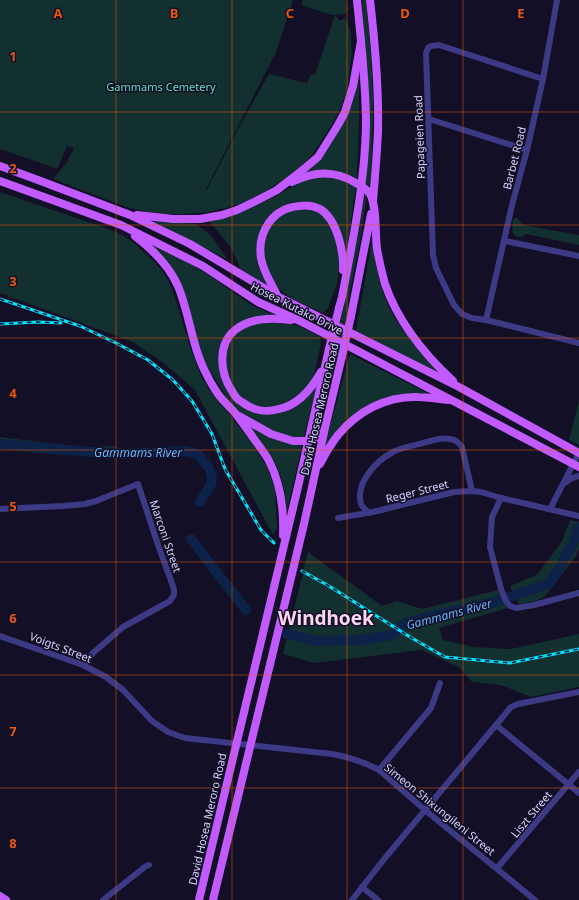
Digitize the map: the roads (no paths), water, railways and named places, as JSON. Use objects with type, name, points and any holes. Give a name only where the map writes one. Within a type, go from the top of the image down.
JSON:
[{"type":"main road","name":"David Hosea Meroro Road","points":[[199,900],[280,565],[342,296],[358,213],[366,125],[365,85],[356,0]]},
{"type":"main road","name":"David Hosea Meroro Road","points":[[213,900],[317,469],[351,316],[371,215],[378,131],[378,112],[376,48],[371,1]]},
{"type":"main road","points":[[277,190],[318,157],[338,125],[350,99],[361,41]]},
{"type":"main road","name":"Hosea Kutako Drive","points":[[0,166],[130,215],[190,244],[279,297],[459,387],[579,453]]},
{"type":"main road","points":[[130,215],[173,219],[200,219],[237,210],[303,177],[327,173],[337,174],[347,178],[361,186],[369,193],[373,201],[377,248],[385,284],[390,298],[418,344],[459,387]]},
{"type":"main road","name":"Hosea Kutako Drive","points":[[0,181],[121,226],[203,266],[258,302],[300,321],[576,466]]},
{"type":"main road","points":[[279,297],[262,265],[260,249],[262,237],[266,228],[277,214],[285,209],[306,205],[320,209],[325,214],[334,227],[340,240],[344,261],[342,296]]},
{"type":"main road","points":[[121,226],[148,247],[161,261],[174,279],[182,299],[196,349],[206,374],[218,394],[236,415],[269,460],[279,485],[284,518],[280,565]]},
{"type":"main road","points":[[300,321],[272,318],[264,319],[244,324],[230,335],[225,344],[222,358],[222,366],[228,386],[241,402],[252,408],[268,412],[273,411],[283,408],[300,399],[315,382],[326,364]]},
{"type":"main road","points":[[317,469],[337,436],[358,415],[369,409],[386,401],[407,397],[426,397],[453,401]]},
{"type":"main road","points":[[236,415],[271,434],[293,441],[308,442],[316,438],[325,428]]},
{"type":"main road","points":[[216,900],[219,878]]},
{"type":"main road","points":[[0,896],[6,900]]},
{"type":"street","name":"Barbet Road","points":[[486,320],[505,241],[512,204],[527,150],[543,79],[557,0]]},
{"type":"street","name":"Papageien Road","points":[[543,79],[439,45],[428,48],[426,53],[432,247],[434,263],[454,305],[462,314],[472,318],[579,342]]},
{"type":"street","points":[[429,119],[527,150]]},
{"type":"street","points":[[505,241],[579,256]]},
{"type":"street","points":[[369,513],[361,505],[360,492],[363,481],[376,464],[394,451],[440,438],[451,438],[458,442],[462,447],[472,491]]},
{"type":"street","points":[[550,509],[562,484],[576,466],[579,453]]},
{"type":"street","points":[[562,484],[579,476]]},
{"type":"street","name":"Marconi Street","points":[[0,509],[85,504],[138,484],[174,589],[174,595],[170,601],[123,626],[83,665]]},
{"type":"street","name":"Reger Street","points":[[338,518],[369,513],[454,492],[472,491],[579,516]]},
{"type":"street","points":[[501,498],[492,517],[490,547],[501,589],[510,606],[516,608],[534,606],[579,592]]},
{"type":"street","name":"Voigts Street","points":[[0,636],[83,665],[106,677],[123,690],[152,721],[168,732],[185,738],[236,743]]},
{"type":"street","points":[[379,770],[431,708],[440,683]]},
{"type":"street","points":[[352,900],[385,858],[511,707],[518,704],[579,692]]},
{"type":"street","points":[[496,725],[579,793]]},
{"type":"street","name":"David Hosea Meroro Road","points":[[236,743],[251,746]]},
{"type":"street","name":"Simeon Shixungileni Street","points":[[251,746],[332,754],[348,757],[379,770],[425,810],[535,900]]},
{"type":"street","name":"Liszt Street","points":[[497,868],[579,772]]},
{"type":"street","points":[[103,900],[149,865]]},
{"type":"street","points":[[362,887],[378,900]]},
{"type":"waterway","name":"Gammams River","points":[[0,444],[114,454],[186,451],[198,454],[209,468],[212,477],[211,484],[200,502]]},
{"type":"waterway","name":"Gammams River","points":[[287,634],[317,641],[360,640],[392,635],[405,623],[495,602],[550,583],[573,544],[578,528]]},
{"type":"waterway","name":"Gammams River","points":[[191,539],[246,610]]},
{"type":"railway","points":[[0,299],[80,326],[148,360],[173,380],[192,401],[212,434],[225,469],[261,530],[274,543]]},
{"type":"railway","points":[[0,324],[38,322],[61,323]]},
{"type":"railway","points":[[302,571],[445,657],[510,663],[579,649]]},
{"type":"district","name":"Windhoek","points":[[326,618]]},
{"type":"park label","name":"Gammams Cemetery","points":[[161,86]]}]
